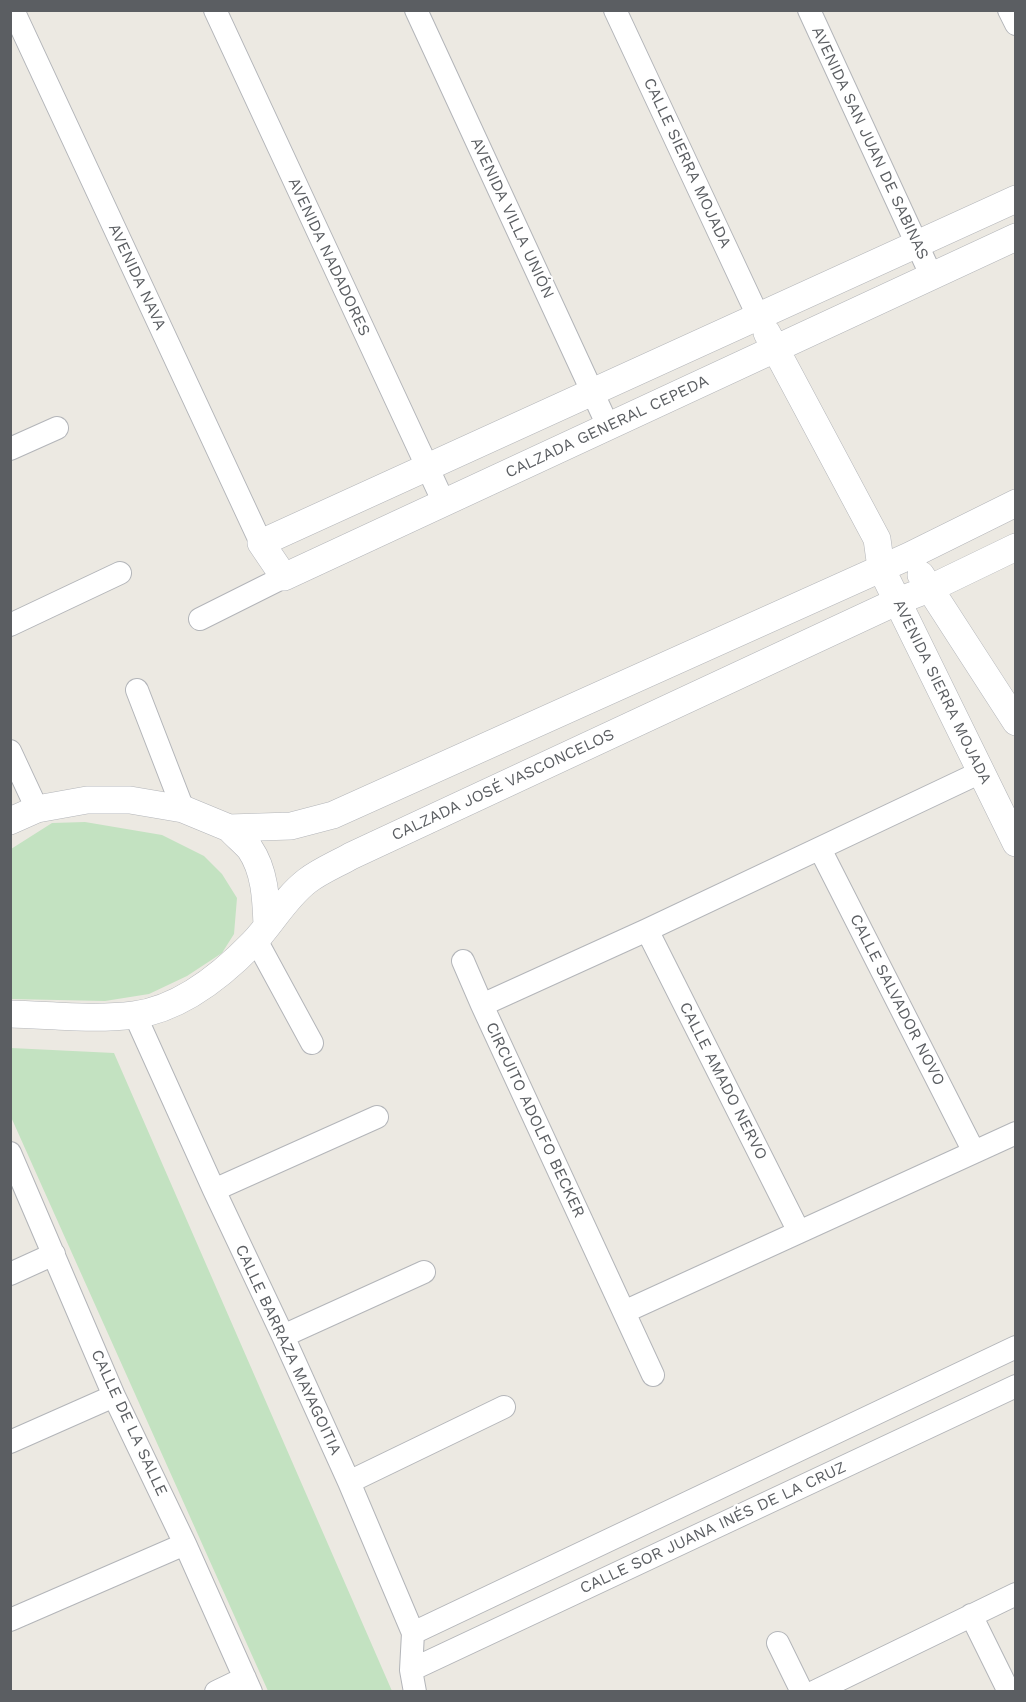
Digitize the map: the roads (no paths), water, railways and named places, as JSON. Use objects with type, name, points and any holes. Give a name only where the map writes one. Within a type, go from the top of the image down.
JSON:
[{"type":"street","name":"AVENIDA NAVA","points":[[13,10],[261,543]]},
{"type":"street","name":"AVENIDA NADADORES","points":[[215,10],[444,503]]},
{"type":"street","name":"AVENIDA VILLA UNIÓN","points":[[416,10],[608,426]]},
{"type":"street","name":"CALLE SIERRA MOJADA","points":[[615,10],[758,316]]},
{"type":"street","name":"AVENIDA SAN JUAN DE SABINAS","points":[[810,10],[931,275]]},
{"type":"street","points":[[1009,10],[1016,24]]},
{"type":"street","points":[[284,577],[261,543],[1016,199]]},
{"type":"street","name":"CALZADA GENERAL CEPEDA","points":[[200,619],[284,577],[1016,237]]},
{"type":"street","name":"AVENIDA SIERRA MOJADA","points":[[758,316],[877,539],[881,568],[1016,843]]},
{"type":"street","points":[[10,449],[57,428]]},
{"type":"street","points":[[229,828],[291,826],[333,815],[909,556],[1016,503]]},
{"type":"street","points":[[877,539],[909,556]]},
{"type":"street","name":"CALZADA JOSÉ VASCONCELOS","points":[[10,1014],[135,1015],[159,1008],[194,992],[225,971],[307,881],[351,856],[1016,547]]},
{"type":"street","name":"AVENIDA SIERRA MOJADA","points":[[909,556],[1016,722]]},
{"type":"street","points":[[10,625],[120,573]]},
{"type":"street","points":[[138,690],[183,809]]},
{"type":"street","points":[[10,751],[37,809]]},
{"type":"street","name":"CIRCUITO ADOLFO BECKER","points":[[653,1375],[482,1005],[647,930],[981,772]]},
{"type":"street","points":[[10,821],[37,809],[87,800],[130,800],[183,809],[229,828],[250,849],[260,871],[266,894],[261,932],[312,1043]]},
{"type":"street","name":"CALLE SALVADOR NOVO","points":[[820,849],[974,1152]]},
{"type":"street","name":"CALLE AMADO NERVO","points":[[647,930],[799,1232]]},
{"type":"street","points":[[463,961],[482,1005]]},
{"type":"street","name":"CALLE BARRAZA MAYAGOITIA","points":[[135,1015],[349,1482],[413,1633],[413,1681]]},
{"type":"street","points":[[214,1190],[377,1117]]},
{"type":"street","points":[[624,1312],[1016,1133]]},
{"type":"street","name":"CALLE DE LA SALLE","points":[[10,1153],[114,1396],[185,1544],[248,1685]]},
{"type":"street","points":[[10,1274],[54,1254]]},
{"type":"street","points":[[283,1336],[424,1272]]},
{"type":"street","name":"CALLE SOR JUANA INÉS DE LA CRUZ","points":[[413,1633],[1016,1347]]},
{"type":"street","points":[[941,1383],[958,1413]]},
{"type":"street","name":"CALLE SOR JUANA INÉS DE LA CRUZ","points":[[413,1681],[678,1544],[1016,1386]]},
{"type":"street","points":[[10,1442],[114,1396]]},
{"type":"street","points":[[349,1482],[504,1407]]},
{"type":"street","points":[[661,1515],[678,1544]]},
{"type":"street","points":[[10,1620],[185,1544]]},
{"type":"street","points":[[814,1692],[1016,1594]]},
{"type":"street","points":[[971,1615],[1009,1692]]},
{"type":"street","points":[[778,1643],[802,1692]]},
{"type":"street","points":[[216,1692],[248,1685]]}]
